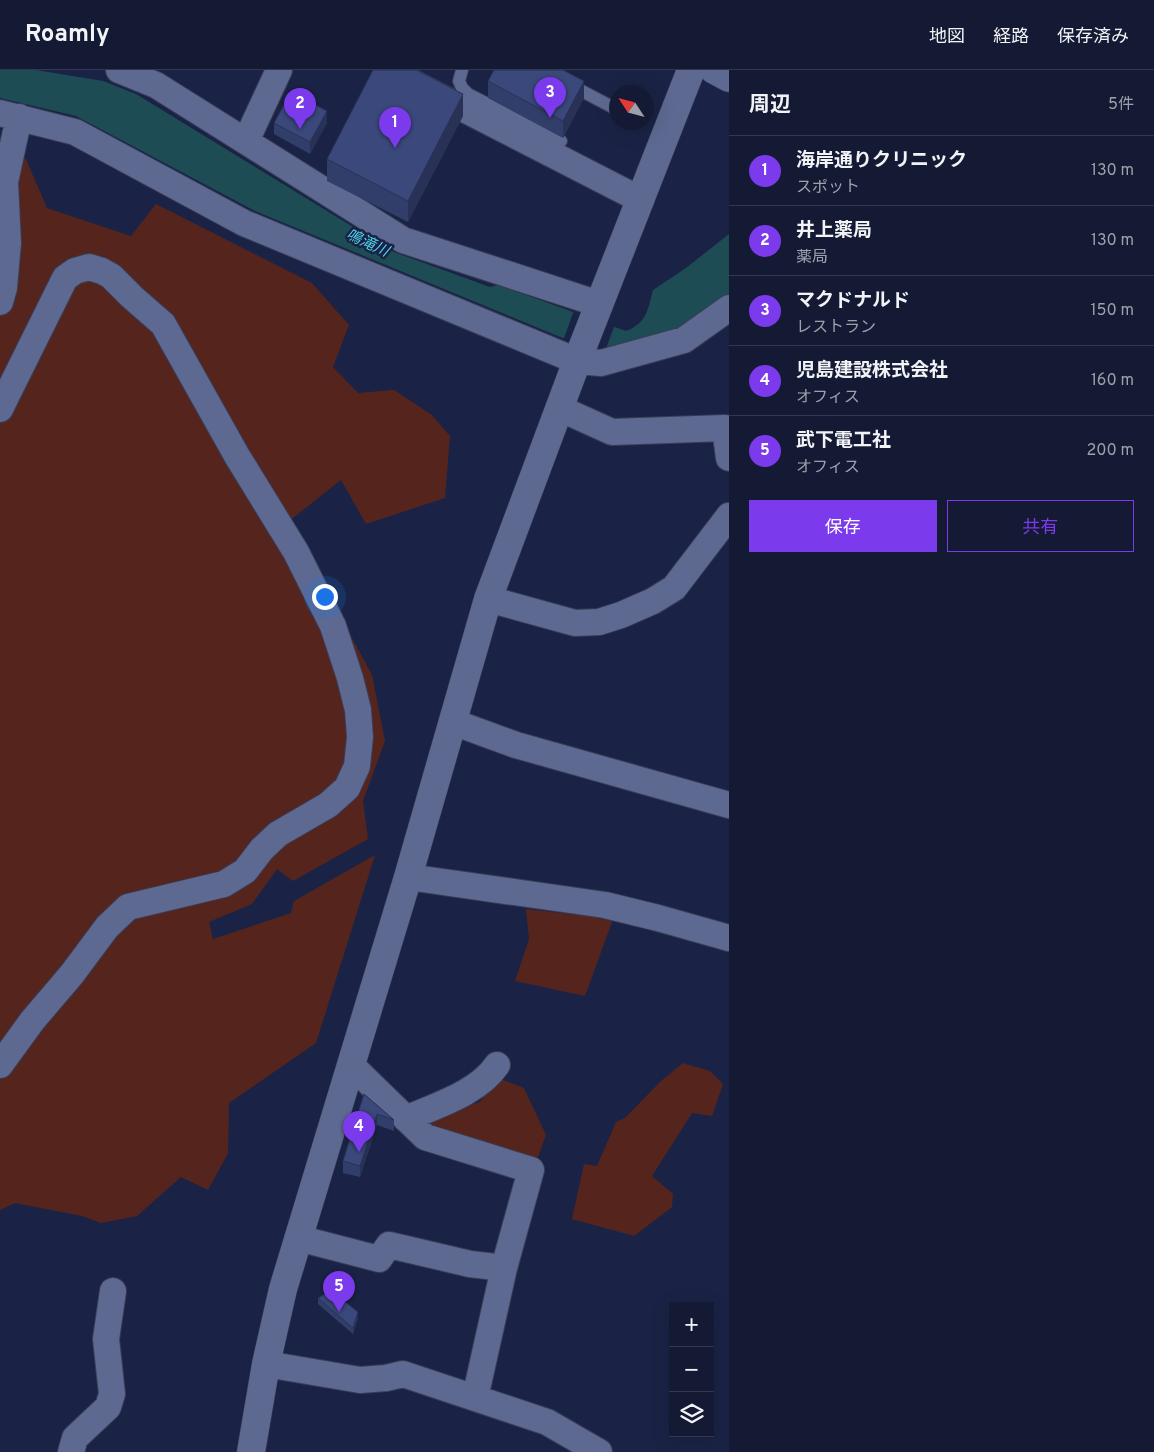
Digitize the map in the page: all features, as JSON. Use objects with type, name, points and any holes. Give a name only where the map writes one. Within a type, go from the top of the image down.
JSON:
[{"type":"street","points":[[119,70],[156,85],[403,240],[597,309]]},
{"type":"street","points":[[246,141],[278,70]]},
{"type":"street","points":[[388,70],[641,200]]},
{"type":"street","points":[[251,1452],[266,1364],[283,1289],[408,877],[488,599],[579,355],[691,70]]},
{"type":"street","points":[[714,70],[729,78]]},
{"type":"street","points":[[0,302],[4,288],[8,243],[4,182],[9,115],[75,132],[244,223],[601,363],[684,340],[729,308]]},
{"type":"street","points":[[0,408],[65,278],[75,271],[89,267],[111,276],[132,298],[163,324],[237,456],[296,552],[334,626],[358,710],[360,737],[357,766],[346,788],[328,805],[278,834],[262,849],[245,871],[224,884],[128,907],[107,928],[72,974],[32,1021],[0,1065]]},
{"type":"street","points":[[559,408],[612,432],[725,428],[729,458]]},
{"type":"street","points":[[488,599],[575,623],[599,622],[653,601],[674,588],[725,531]]},
{"type":"street","points":[[453,722],[516,745],[729,805]]},
{"type":"street","points":[[408,877],[605,906],[658,918],[729,938]]},
{"type":"street","points":[[406,1119],[474,1088],[490,1075],[497,1065]]},
{"type":"street","points":[[351,1066],[425,1137],[531,1170],[504,1268],[475,1398]]},
{"type":"street","points":[[298,1238],[379,1259],[389,1244],[470,1264],[504,1268]]},
{"type":"street","points":[[71,1452],[75,1438],[108,1407],[112,1394],[106,1339],[113,1291]]},
{"type":"street","points":[[266,1364],[360,1380],[386,1378],[403,1374],[547,1422],[599,1452]]},
{"type":"lane","points":[[462,70],[459,80],[462,88],[468,94],[561,141]]},
{"type":"lane","points":[[542,70],[609,104]]},
{"type":"shaded area","points":[[0,148],[26,159],[47,208],[131,236],[156,204],[312,283],[349,325],[333,367],[358,393],[394,390],[432,415],[450,436],[445,498],[366,524],[341,480],[289,521],[372,675],[385,741],[363,801],[368,839],[293,881],[277,869],[252,904],[209,922],[213,939],[291,913],[294,901],[375,855],[316,1043],[229,1103],[228,1153],[208,1190],[181,1177],[137,1216],[101,1223],[82,1216],[15,1203],[0,1210]]},
{"type":"shaded area","points":[[526,909],[613,919],[585,996],[515,981],[529,939]]},
{"type":"shaded area","points":[[683,1063],[710,1071],[723,1084],[712,1116],[692,1113],[652,1176],[673,1194],[672,1207],[634,1236],[572,1219],[584,1164],[597,1166],[616,1122],[625,1118],[661,1081]]},
{"type":"shaded area","points":[[498,1078],[524,1088],[546,1135],[536,1163],[417,1122],[480,1102]]},
{"type":"water","name":"鳴滝川","points":[[0,70],[36,70],[103,81],[136,94],[394,252],[490,287],[498,285],[626,331],[638,324],[646,315],[653,290],[686,268],[729,234],[729,298],[685,330],[604,355],[255,211],[76,116],[0,98]]},
{"type":"pier","points":[[574,310],[615,324],[603,357],[563,341]]},
{"type":"building","points":[[373,70],[416,70],[463,94],[408,201],[327,159]]},
{"type":"building","points":[[494,70],[563,70],[584,81],[563,121],[488,81]]},
{"type":"building","points":[[291,92],[327,111],[310,142],[274,123]]},
{"type":"building","points":[[364,1094],[394,1120],[377,1114],[360,1166],[343,1161]]},
{"type":"building","points":[[325,1294],[343,1300],[358,1312],[353,1328],[318,1298]]},
{"type":"place","name":"マクドナルド","points":[[550,118]]},
{"type":"place","name":"井上薬局","points":[[300,129]]},
{"type":"place","name":"海岸通りクリニック","points":[[395,148]]},
{"type":"place","name":"児島建設株式会社","points":[[359,1152]]},
{"type":"place","name":"武下電工社","points":[[339,1312]]}]
